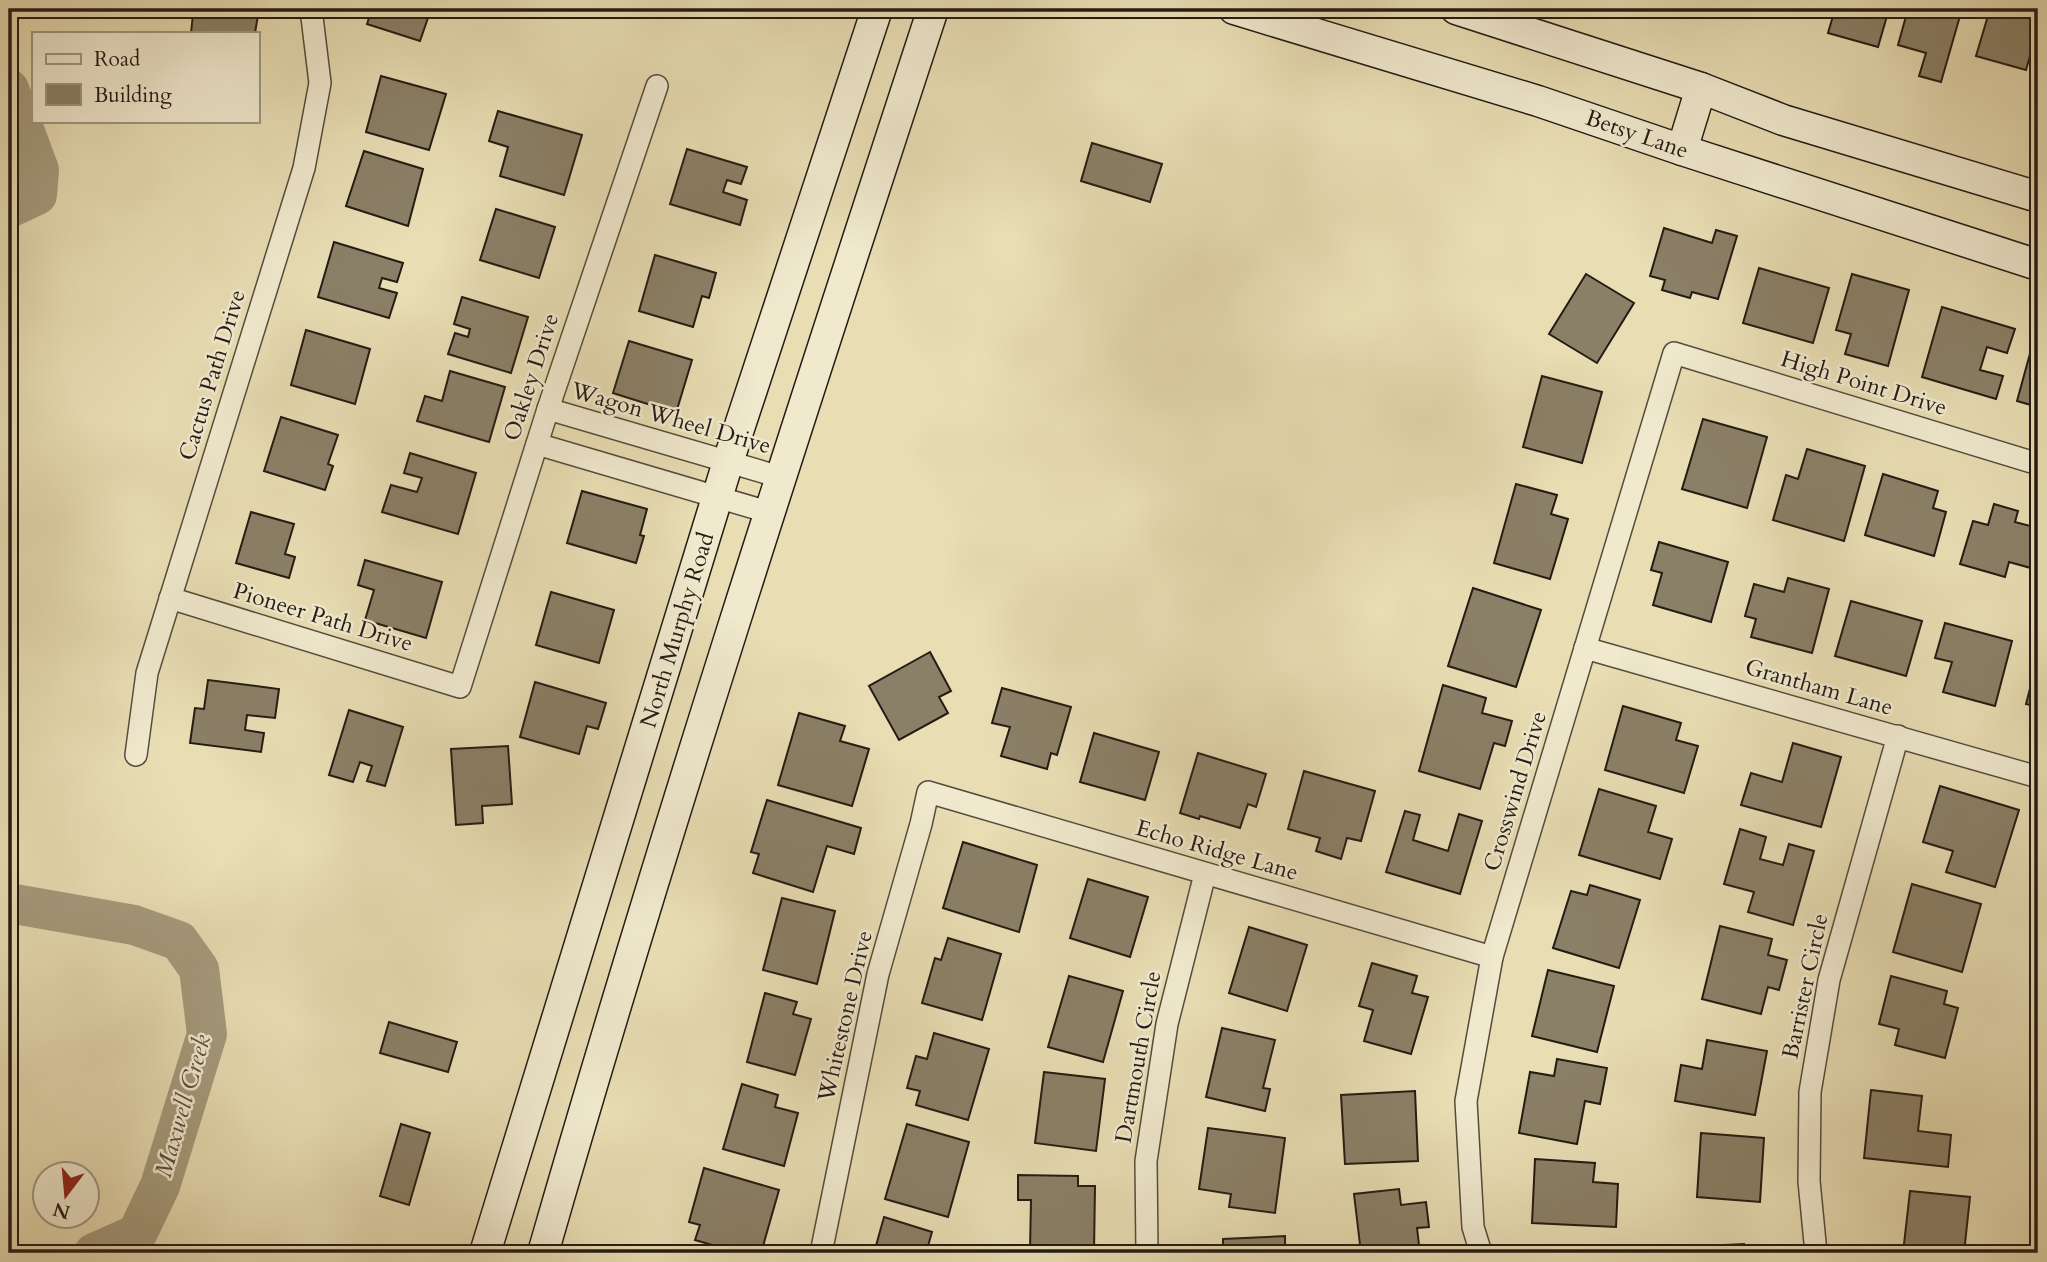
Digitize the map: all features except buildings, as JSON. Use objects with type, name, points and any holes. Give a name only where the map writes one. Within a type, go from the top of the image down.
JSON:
[{"type":"main road","name":"North Murphy Road","points":[[485,1253],[728,462],[877,9]]},
{"type":"main road","points":[[543,1253],[592,1081],[768,512],[933,9]]},
{"type":"main road","name":"Betsy Lane","points":[[1234,9],[1311,20],[1682,150],[2038,265]]},
{"type":"main road","points":[[1456,9],[1701,88],[1783,120],[2038,197]]},
{"type":"main road","points":[[1682,150],[1701,88]]},
{"type":"street","name":"Cactus Path Drive","points":[[136,755],[147,673],[304,167],[320,83],[311,9]]},
{"type":"street","name":"Oakley Drive","points":[[460,687],[548,409],[657,86]]},
{"type":"street","name":"High Point Drive","points":[[1674,353],[2038,464]]},
{"type":"street","name":"Crosswind Drive","points":[[1481,1253],[1474,1227],[1466,1101],[1492,957],[1674,353]]},
{"type":"street","name":"Wagon Wheel Drive","points":[[548,409],[780,477]]},
{"type":"street","points":[[537,444],[768,512]]},
{"type":"street","name":"Pioneer Path Drive","points":[[170,598],[460,687]]},
{"type":"street","name":"Grantham Lane","points":[[1585,648],[2038,777]]},
{"type":"street","name":"Barrister Circle","points":[[1816,1253],[1809,1181],[1810,1092],[1829,980],[1899,736]]},
{"type":"street","name":"Echo Ridge Lane","points":[[928,792],[1492,957]]},
{"type":"street","name":"Whitestone Drive","points":[[821,1253],[878,974],[928,792]]},
{"type":"street","name":"Dartmouth Circle","points":[[1147,1253],[1146,1161],[1167,1024],[1205,874]]},
{"type":"waterway","name":"Maxwell Creek","points":[[9,89],[39,170],[37,195],[9,208]]},
{"type":"waterway","name":"Maxwell Creek","points":[[9,903],[134,925],[179,941],[199,969],[207,1034],[160,1186],[137,1234],[94,1253]]}]
